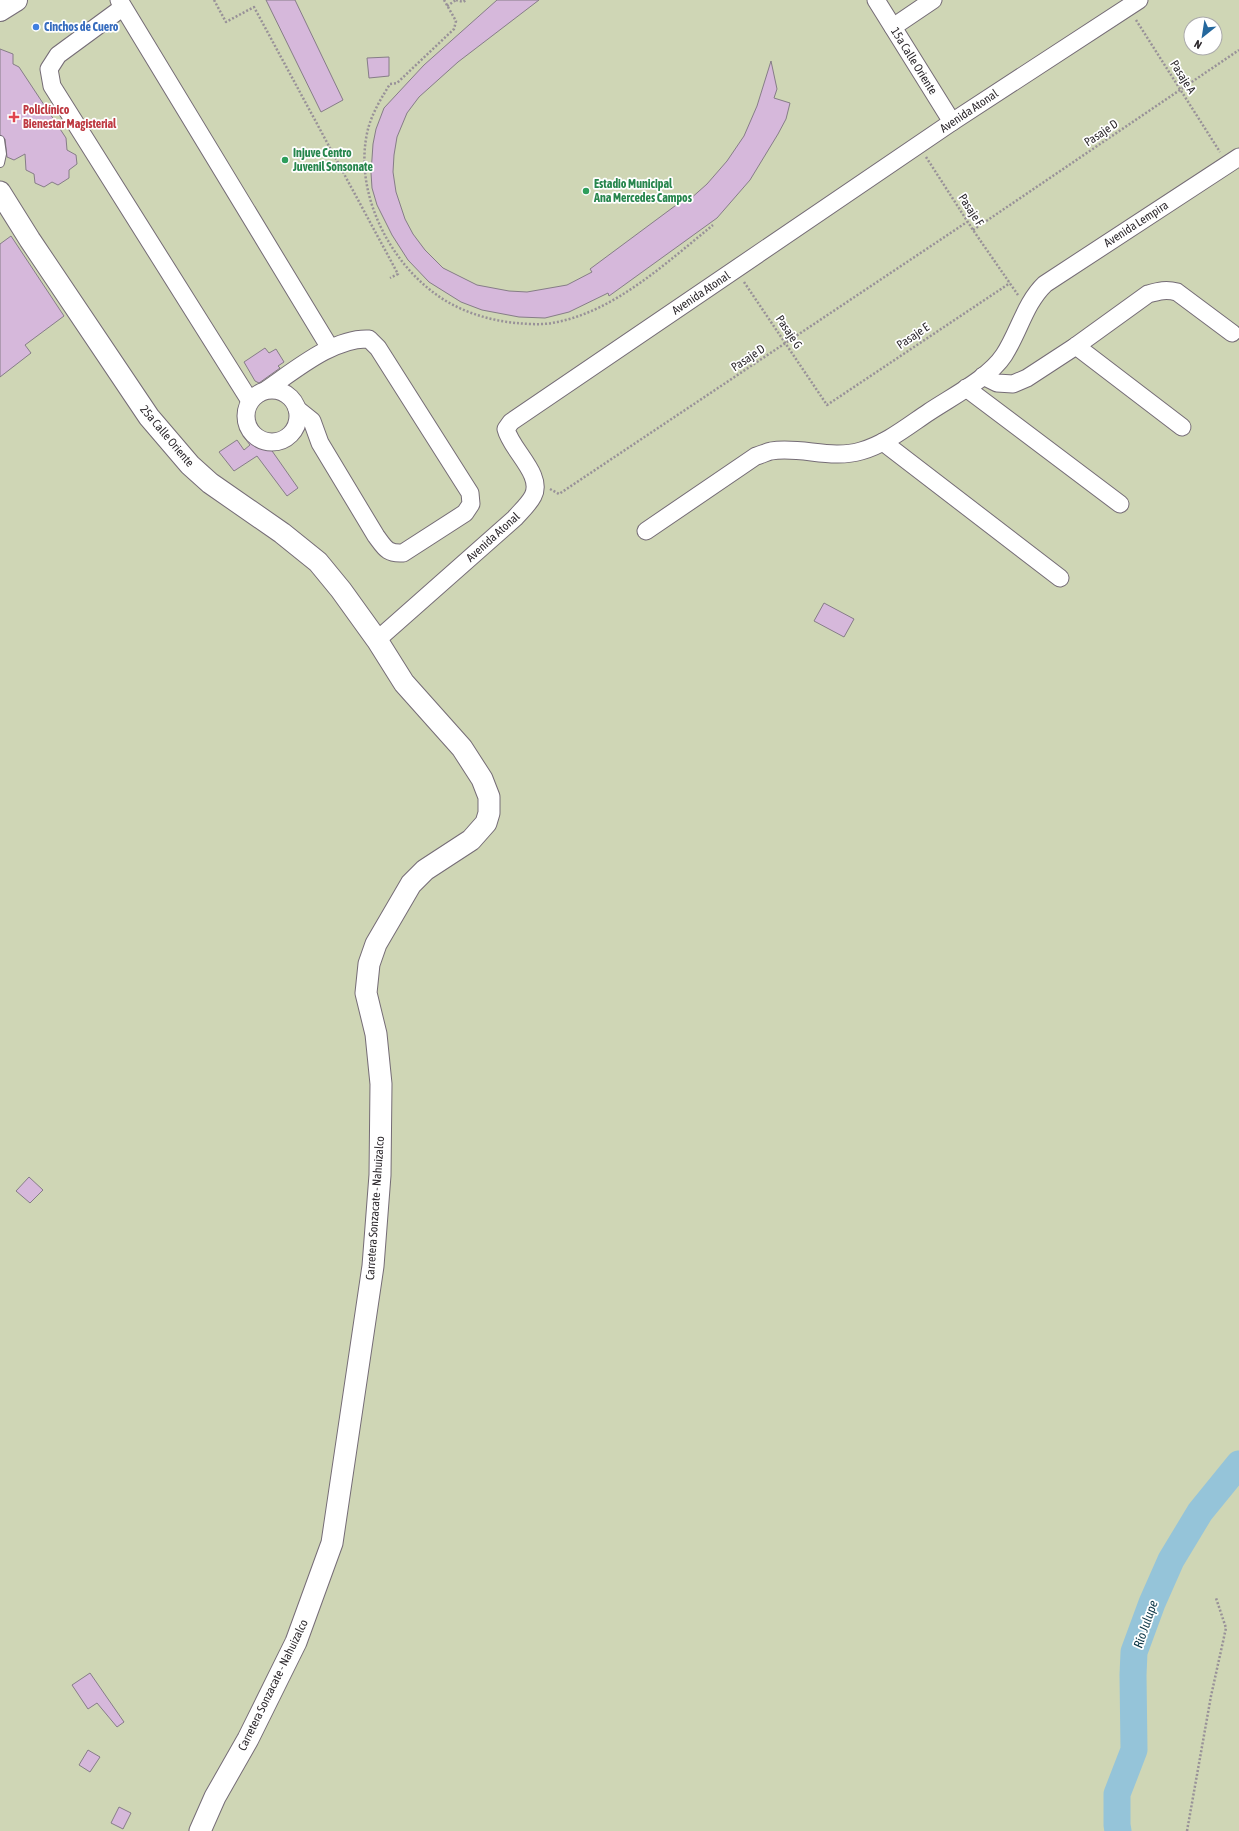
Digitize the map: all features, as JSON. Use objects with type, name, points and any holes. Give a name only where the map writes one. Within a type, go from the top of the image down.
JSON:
[{"type":"main road","points":[[0,10],[16,0]]},
{"type":"street","name":"15a Calle Oriente","points":[[876,0],[952,122]]},
{"type":"street","points":[[893,27],[933,0]]},
{"type":"street","points":[[250,401],[52,86],[50,69],[58,55],[120,4],[330,348]]},
{"type":"street","name":"Avenida Atonal","points":[[377,640],[515,518],[529,502],[536,488],[533,475],[508,439],[506,430],[511,422],[952,122],[1134,4]]},
{"type":"street","name":"Avenida Lempira","points":[[983,376],[1003,356],[1015,337],[1035,294],[1045,284],[1233,161]]},
{"type":"street","name":"25a Calle Oriente","points":[[0,192],[30,240],[132,393],[161,432],[190,465],[210,482],[282,533],[318,562],[341,590],[377,640]]},
{"type":"street","points":[[646,531],[756,456],[786,450],[838,455],[861,451],[883,442],[983,376],[997,383],[1013,384],[1027,378],[1076,346],[1148,294],[1168,290],[1177,292],[1232,333]]},
{"type":"street","points":[[266,390],[276,390],[286,393],[295,405],[312,421],[320,444],[376,536],[383,546],[392,553],[403,552],[465,513],[472,504],[470,493],[378,348],[369,338],[357,338],[330,348],[301,367],[266,390],[256,394],[246,409],[247,424],[257,437],[264,441],[280,441],[293,432],[298,417],[295,405],[296,380],[301,367]]},
{"type":"street","points":[[1076,346],[1182,427]]},
{"type":"street","points":[[966,388],[1120,504]]},
{"type":"street","points":[[293,432],[320,444]]},
{"type":"street","points":[[883,442],[1060,578]]},
{"type":"street","name":"Carretera Sonzacate - Nahuizalco","points":[[200,1831],[215,1797],[248,1739],[296,1642],[332,1543],[373,1266],[380,1175],[381,1084],[376,1034],[366,993],[368,964],[376,944],[412,884],[425,870],[471,840],[486,823],[489,813],[489,797],[476,768],[462,748],[404,683],[377,640]]},
{"type":"lane","points":[[0,140],[2,154],[0,163]]},
{"type":"path","points":[[214,0],[226,22],[254,7],[398,274],[390,278]]},
{"type":"path","points":[[444,0],[456,21],[454,29],[397,83],[390,84],[378,103],[371,118],[364,156],[368,193],[378,219],[399,257],[414,276],[430,290],[449,302],[485,318],[529,324],[550,324],[571,319],[604,306],[631,288],[713,225]]},
{"type":"path","points":[[447,6],[456,0],[463,2],[466,0]]},
{"type":"path","name":"Pasaje A","points":[[1134,4],[1180,90],[1233,161]]},
{"type":"path","name":"Pasaje D","points":[[973,230],[1239,50]]},
{"type":"path","name":"Pasaje F","points":[[918,145],[967,222],[1010,283]]},
{"type":"path","name":"Pasaje D","points":[[536,488],[545,486],[559,494],[967,222]]},
{"type":"path","name":"Pasaje G","points":[[736,269],[827,405]]},
{"type":"path","name":"Pasaje E","points":[[827,405],[1010,283]]},
{"type":"path","points":[[1187,1831],[1211,1696],[1226,1628],[1216,1598]]},
{"type":"green space","points":[[0,0],[1239,0],[1239,1831],[0,1831]]},
{"type":"building","points":[[266,0],[295,0],[343,100],[321,112]]},
{"type":"building","points":[[497,0],[539,0],[458,62],[419,97],[407,113],[397,137],[394,155],[393,172],[396,192],[405,219],[413,234],[425,250],[443,268],[477,285],[509,291],[527,292],[567,285],[592,272],[590,269],[687,197],[689,200],[707,184],[727,161],[744,136],[757,106],[771,61],[777,89],[774,98],[790,103],[786,119],[750,180],[717,218],[609,296],[608,293],[569,312],[545,318],[519,317],[482,310],[461,302],[429,282],[408,260],[392,235],[377,205],[372,188],[371,173],[373,144],[376,129],[384,108],[424,65]]},
{"type":"building","name":"Policlínico Bienestar Magisterial","points":[[0,49],[13,54],[13,64],[19,67],[66,138],[67,150],[76,155],[77,164],[69,170],[69,178],[58,185],[52,182],[44,187],[35,183],[34,174],[26,170],[25,154],[14,160],[7,157],[5,139],[0,135]]},
{"type":"building","points":[[389,57],[389,76],[369,78],[367,58]]},
{"type":"building","points":[[11,236],[64,316],[25,345],[31,353],[0,377],[0,244]]},
{"type":"building","points":[[265,348],[269,353],[276,349],[284,362],[278,366],[280,368],[259,383],[255,381],[244,362]]},
{"type":"building","points":[[243,436],[270,448],[298,488],[287,496],[257,456],[234,471],[219,452],[237,440],[244,450],[250,445]]},
{"type":"building","points":[[824,603],[854,619],[844,637],[814,621]]},
{"type":"building","points":[[29,1177],[43,1190],[30,1203],[16,1191]]},
{"type":"building","points":[[90,1673],[124,1722],[117,1727],[97,1703],[88,1709],[72,1685]]},
{"type":"building","points":[[88,1750],[100,1757],[90,1772],[79,1765]]},
{"type":"building","points":[[119,1807],[131,1813],[123,1829],[111,1823]]},
{"type":"waterway","name":"Río Julupe","points":[[1118,1831],[1117,1794],[1134,1750],[1134,1652],[1152,1603],[1171,1560],[1200,1512],[1239,1464]]},
{"type":"place","name":"Cinchos de Cuero","points":[[36,27]]},
{"type":"place","name":"Policlínico Bienestar Magisterial","points":[[14,117]]},
{"type":"place","name":"Injuve Centro Juvenil Sonsonate","points":[[285,160]]},
{"type":"place","name":"Estadio Municipal Ana Mercedes Campos","points":[[586,191]]}]
